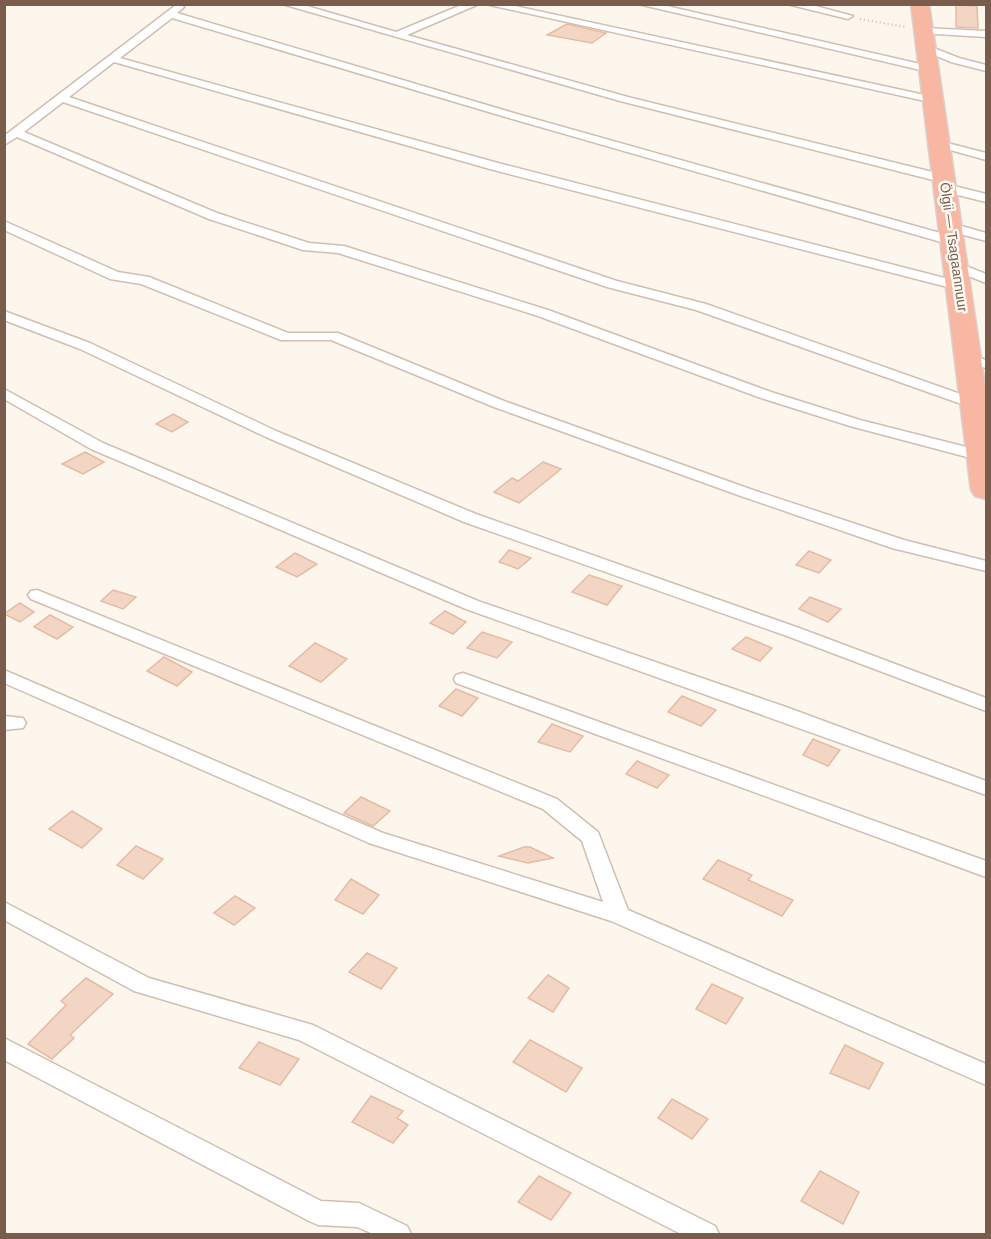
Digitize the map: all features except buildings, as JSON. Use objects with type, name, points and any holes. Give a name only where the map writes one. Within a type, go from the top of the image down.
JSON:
[{"type":"highway","name":"Ölgii — Tsagaannuur","points":[[920,4],[958,276],[978,362],[982,456],[987,490]]},
{"type":"street","points":[[4,142],[182,4]]},
{"type":"street","points":[[287,4],[624,99],[945,184],[987,198]]},
{"type":"street","points":[[397,35],[474,4]]},
{"type":"street","points":[[490,4],[933,100]]},
{"type":"street","points":[[643,4],[927,50],[987,68]]},
{"type":"street","points":[[792,4],[848,16]]},
{"type":"street","points":[[170,14],[513,116],[952,234],[987,237]]},
{"type":"street","points":[[927,50],[987,34]]},
{"type":"street","points":[[113,59],[494,166],[958,276],[987,279]]},
{"type":"street","points":[[62,98],[612,284],[700,307],[980,420]]},
{"type":"street","points":[[17,133],[213,216],[308,247],[339,249],[543,313],[766,395],[855,423],[982,456]]},
{"type":"street","points":[[940,144],[987,157]]},
{"type":"street","points":[[4,225],[115,276],[144,280],[286,337],[333,336],[499,404],[744,492],[898,544],[987,566]]},
{"type":"street","points":[[4,315],[85,346],[271,434],[470,518],[793,632],[987,705]]},
{"type":"street","points":[[4,393],[97,446],[472,605],[779,712],[987,788]]},
{"type":"street","points":[[37,595],[550,804],[591,837],[619,915]]},
{"type":"street","points":[[4,676],[376,838],[619,915],[987,1075]]},
{"type":"street","points":[[463,679],[987,869]]},
{"type":"street","points":[[4,910],[142,985],[305,1032],[706,1234]]},
{"type":"street","points":[[4,1048],[318,1213],[359,1215],[398,1234]]},
{"type":"path","points":[[848,16],[927,50]]}]
